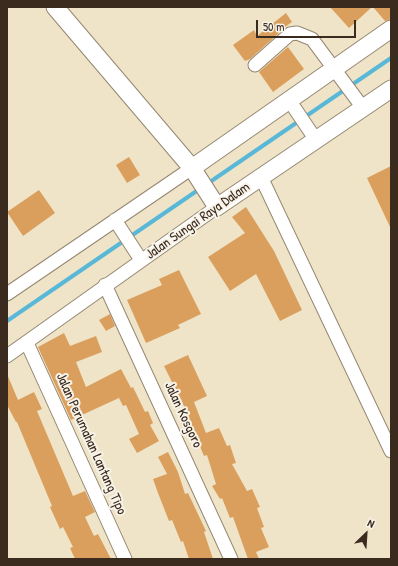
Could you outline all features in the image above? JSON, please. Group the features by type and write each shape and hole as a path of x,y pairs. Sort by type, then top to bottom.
{"street":[{"path":"55,7 195,173 215,203"},
{"path":"7,294 195,173 291,102 336,72 391,30"},
{"path":"255,65 290,34 297,33 312,39 359,103"},
{"name":"Jalan Sungai Raya Dalam","path":"7,356 27,343 105,285 138,257 215,203 261,177 312,134 359,103 391,88"},
{"path":"291,102 312,134"},
{"path":"261,177 391,451"},
{"path":"117,222 138,257"},
{"name":"Jalan Kosgoro","path":"105,285 231,559"},
{"name":"Jalan Perumahan Lantang Tipo","path":"27,343 125,559"}],"building":[{"path":"330,7 372,7 349,28"},
{"path":"373,7 391,7 391,19 385,21"},
{"path":"286,13 292,22 278,32 279,33 250,59 245,61 233,45 254,30 257,36"},
{"path":"288,47 304,69 273,92 259,72"},
{"path":"129,157 140,175 127,183 116,165"},
{"path":"391,166 391,229 367,178"},
{"path":"39,190 55,213 23,236 7,212"},
{"path":"246,207 274,251 302,310 280,321 256,274 230,291 208,257 245,233 232,217"},
{"path":"179,270 201,314 178,325 180,328 146,343 127,300 162,285 159,279"},
{"path":"110,314 115,326 106,331 99,320"},
{"path":"64,333 70,346 96,336 102,352 76,362 86,387 121,369 131,388 133,387 145,412 148,411 153,423 150,425 159,441 137,453 129,439 139,434 126,405 123,406 119,398 71,420 38,347"},
{"path":"188,355 207,396 194,402 206,433 219,428 227,446 230,445 236,463 232,464 247,491 252,489 260,507 257,508 264,527 261,528 269,547 256,552 259,559 248,559 233,517 230,518 222,498 220,499 212,486 216,484 207,455 204,456 191,425 183,428 177,411 185,408 164,366"},
{"path":"7,374 18,400 34,392 42,409 37,411 73,496 85,491 95,512 85,517 94,536 98,534 111,559 75,559 70,548 73,547 63,527 60,529 17,422 7,405"},
{"path":"168,452 178,472 185,494 188,493 206,531 204,532 213,559 189,559 183,541 181,542 172,520 169,521 153,479 167,474 158,457"}],"waterway":[{"path":"207,184 391,58"},
{"path":"7,321 201,188"}]}
